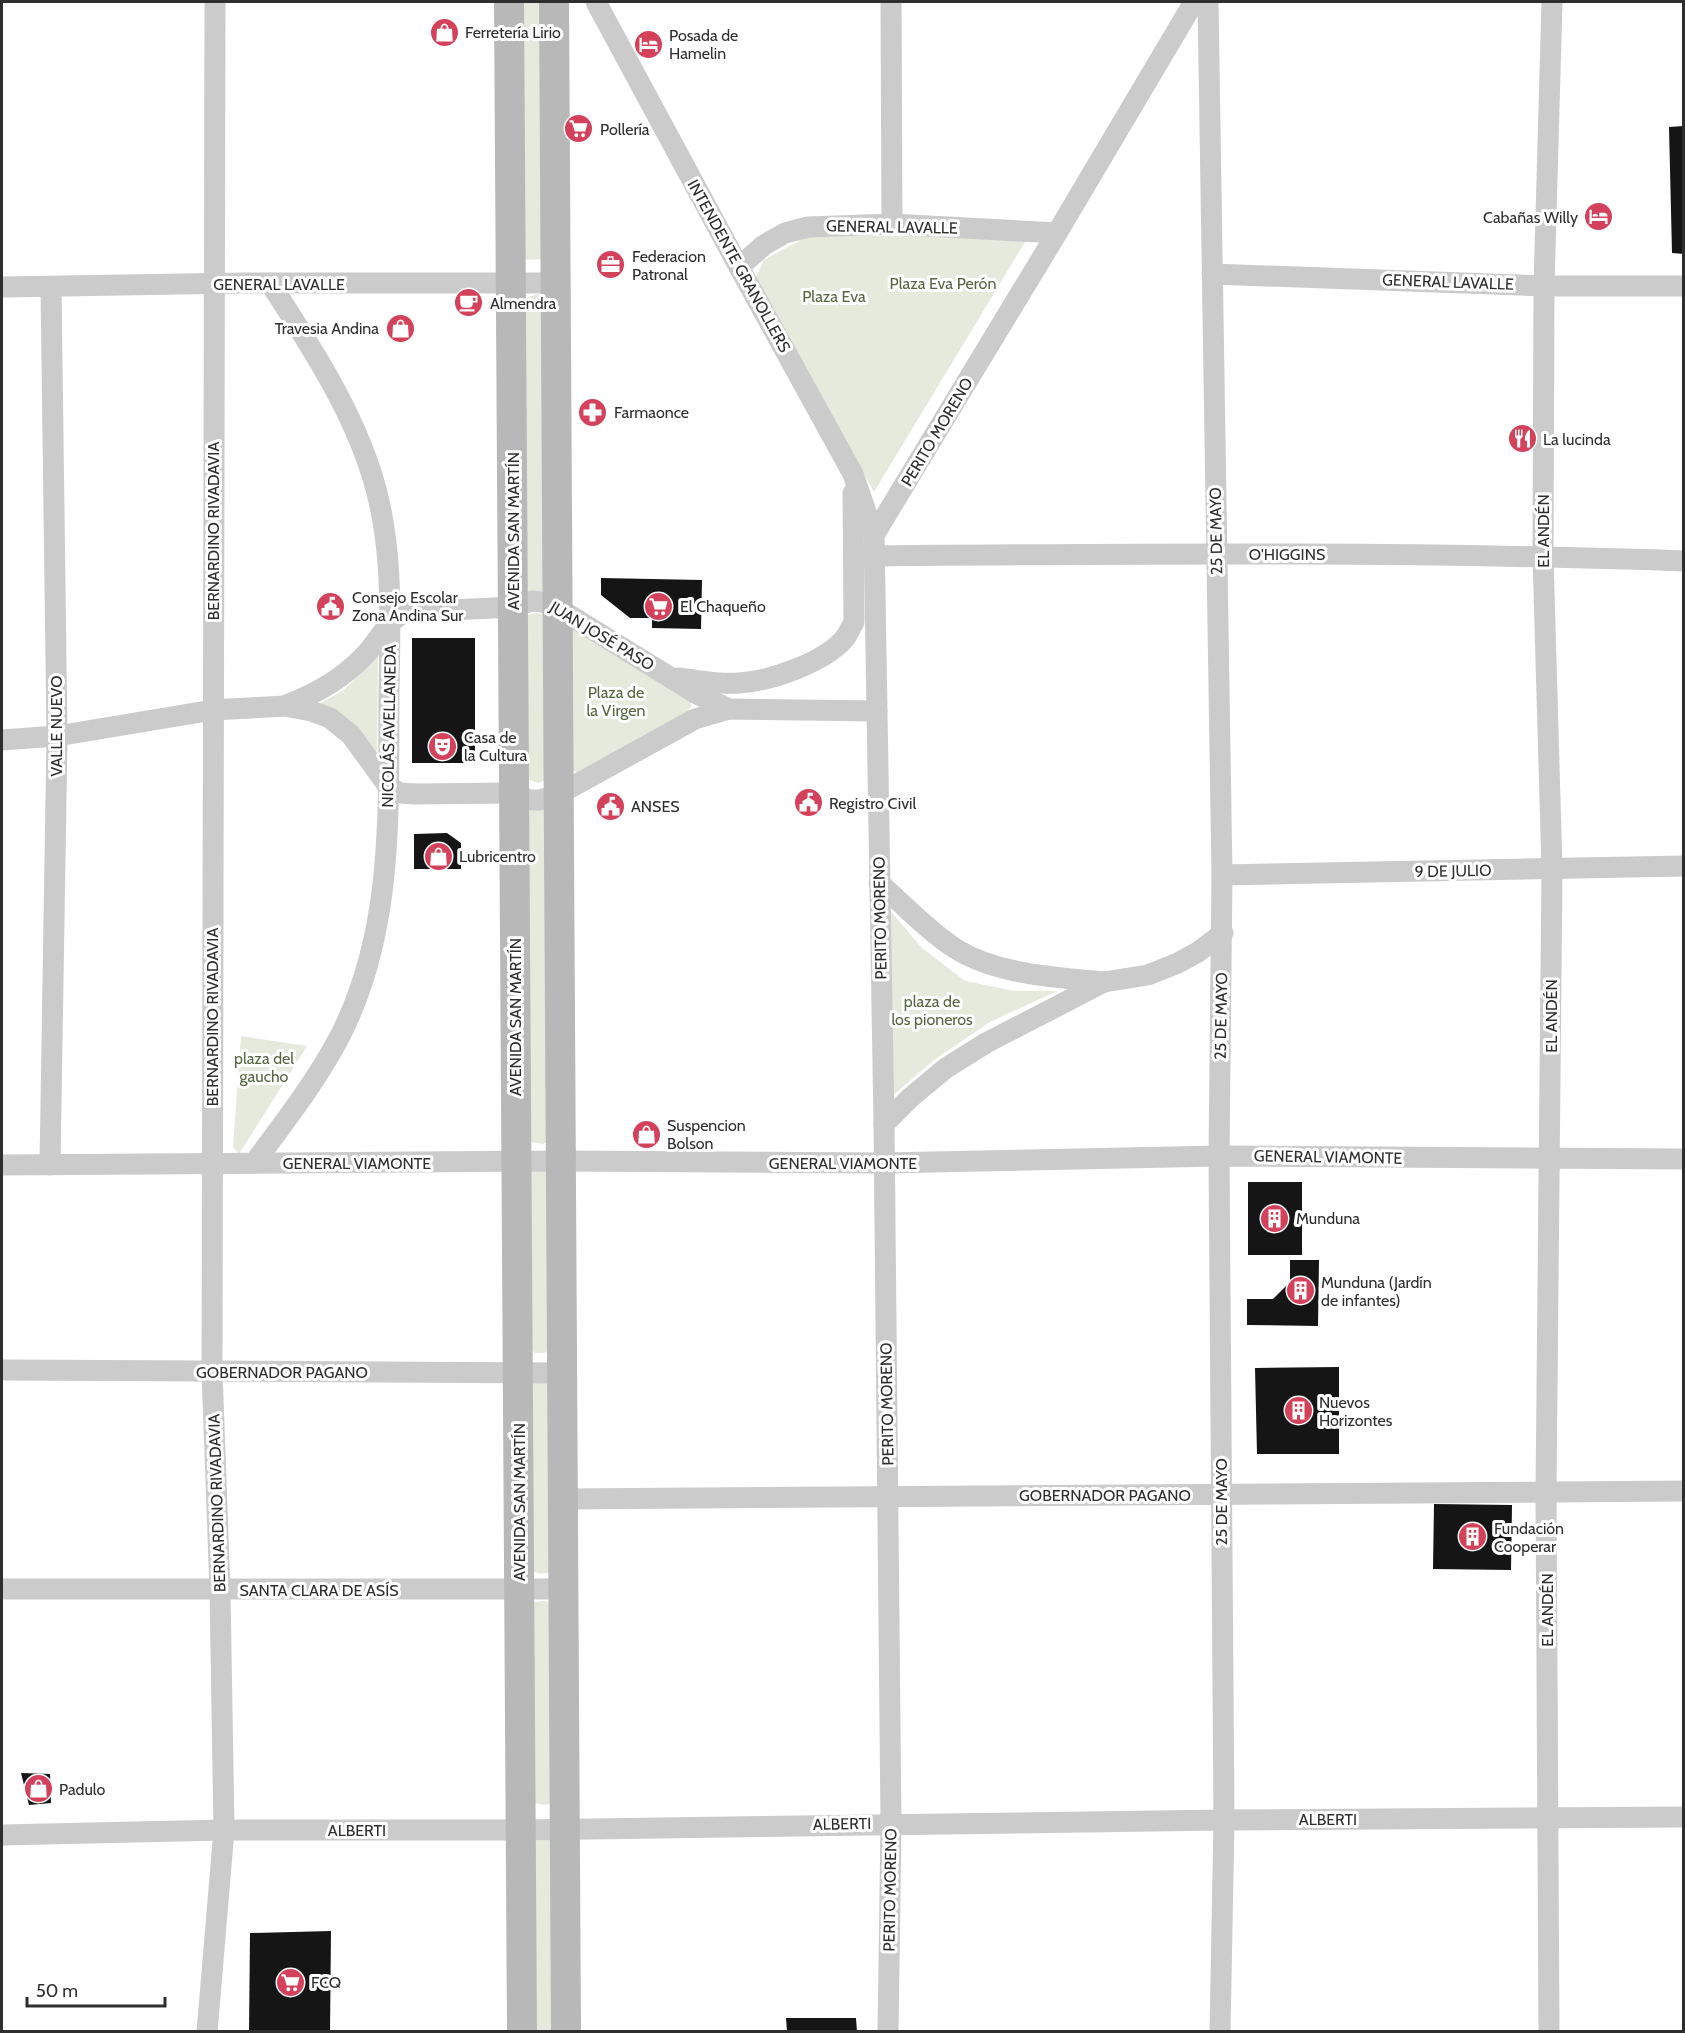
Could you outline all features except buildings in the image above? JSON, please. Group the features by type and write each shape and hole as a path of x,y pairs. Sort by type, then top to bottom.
{"main road":[{"name":"AVENIDA SAN MARTÍN","path":"509,2 522,2031"},
{"path":"554,2 566,2031"}],"street":[{"name":"BERNARDINO RIVADAVIA","path":"207,2031 224,1830 220,1590 212,1371 215,2"},
{"name":"INTENDENTE GRANOLLERS","path":"596,2 853,474 874,535"},
{"path":"891,2 892,224"},
{"name":"PERITO MORENO","path":"888,2031 891,1824 888,1497 874,535 1194,2"},
{"name":"25 DE MAYO","path":"1208,2 1223,933 1219,1156 1224,1820 1220,2031"},
{"name":"EL ANDÉN","path":"1549,2031 1546,1492 1552,869 1543,556 1544,286 1552,2"},
{"name":"GENERAL LAVALLE","path":"739,267 764,245 785,233 808,226 892,224 1057,233"},
{"name":"GENERAL LAVALLE","path":"1212,274 1544,286 1683,286"},
{"name":"GENERAL LAVALLE","path":"2,287 270,283 556,284"},
{"name":"NICOLÁS AVELLANEDA","path":"254,1163 317,1076 340,1037 359,992 374,941 384,893 388,786 390,583 385,527 372,476 354,426 329,378 270,283"},
{"name":"VALLE NUEVO","path":"50,1165 57,736 51,287"},
{"path":"669,676 739,683 782,675 816,660 844,638 854,622 853,474"},
{"name":"O'HIGGINS","path":"854,556 1217,554 1543,556 1683,561"},
{"name":"JUAN JOSÉ PASO","path":"285,706 309,697 348,671 399,615 414,610 513,607 542,602 558,608 697,694 729,709"},
{"name":"JUAN JOSÉ PASO","path":"2,740 57,736 213,710 285,706 311,711 330,718 351,735 388,786 400,793 514,793 530,800 540,800 559,794 695,719 729,709 877,711"},
{"name":"9 DE JULIO","path":"1222,875 1683,866"},
{"path":"879,883 942,939 959,951 982,961 1025,974 1104,982 1148,975 1198,952 1223,933"},
{"path":"884,1124 910,1098 946,1068 986,1043 1104,982"},
{"name":"GENERAL VIAMONTE","path":"2,1165 516,1161 884,1163 1219,1156 1683,1159"},
{"name":"GOBERNADOR PAGANO","path":"2,1370 562,1373"},
{"name":"GOBERNADOR PAGANO","path":"563,1499 1683,1491"},
{"name":"SANTA CLARA DE ASÍS","path":"2,1590 564,1589"},
{"name":"ALBERTI","path":"2,1836 224,1830 521,1830 1224,1820 1683,1817"}],"green space":[{"path":"517,2 546,2 542,259 527,260 522,255"},
{"name":"Plaza Eva","path":"810,235 1028,237 874,492 755,279 764,260"},
{"path":"538,294 547,298 545,592 520,589 523,299"},
{"path":"544,614 546,780 539,783 526,779 528,615"},
{"name":"Plaza de la Virgen","path":"570,627 691,701 691,707 685,714 577,772 572,770"},
{"path":"378,653 377,757 320,703 344,690"},
{"path":"521,806 545,807 549,1141 543,1144 530,1142"},
{"name":"plaza de los pioneros","path":"887,907 922,948 965,981 1015,991 1057,991 990,1022 934,1060 891,1097"},
{"name":"plaza del gaucho","path":"241,1036 307,1046 239,1154 233,1147"},
{"path":"533,1170 548,1171 552,1348 544,1353 535,1353 529,1347 529,1173"},
{"path":"537,1380 545,1381 553,1386 550,1572 541,1574 530,1568 531,1384"},
{"path":"535,1602 552,1602 550,1804 543,1805 535,1803 530,1606"},
{"path":"533,1838 552,1838 558,2031 531,2032"}],"place":[{"name":"Ferretería Lirio","path":"444,32"},
{"name":"Posada de Hamelin","path":"648,44"},
{"name":"Pollería","path":"579,129"},
{"name":"Cabañas Willy","path":"1599,217"},
{"name":"Federacion Patronal","path":"611,265"},
{"name":"Almendra","path":"469,303"},
{"name":"Travesia Andina","path":"400,328"},
{"name":"Farmaonce","path":"593,412"},
{"name":"La lucinda","path":"1522,439"},
{"name":"Consejo Escolar Zona Andina Sur","path":"331,606"},
{"name":"El Chaqueño","path":"659,606"},
{"name":"Casa de la Cultura","path":"443,746"},
{"name":"Registro Civil","path":"808,803"},
{"name":"ANSES","path":"610,806"},
{"name":"Lubricentro","path":"438,856"},
{"name":"Suspencion Bolson","path":"646,1134"},
{"name":"Munduna","path":"1275,1218"},
{"name":"Munduna (Jardín de infantes)","path":"1300,1291"},
{"name":"Nuevos Horizontes","path":"1298,1411"},
{"name":"Fundación Cooperar","path":"1473,1537"},
{"name":"Padulo","path":"38,1789"},
{"name":"FCQ","path":"290,1982"}],"park label":[{"name":"Plaza Eva Perón","path":"943,283"}]}
